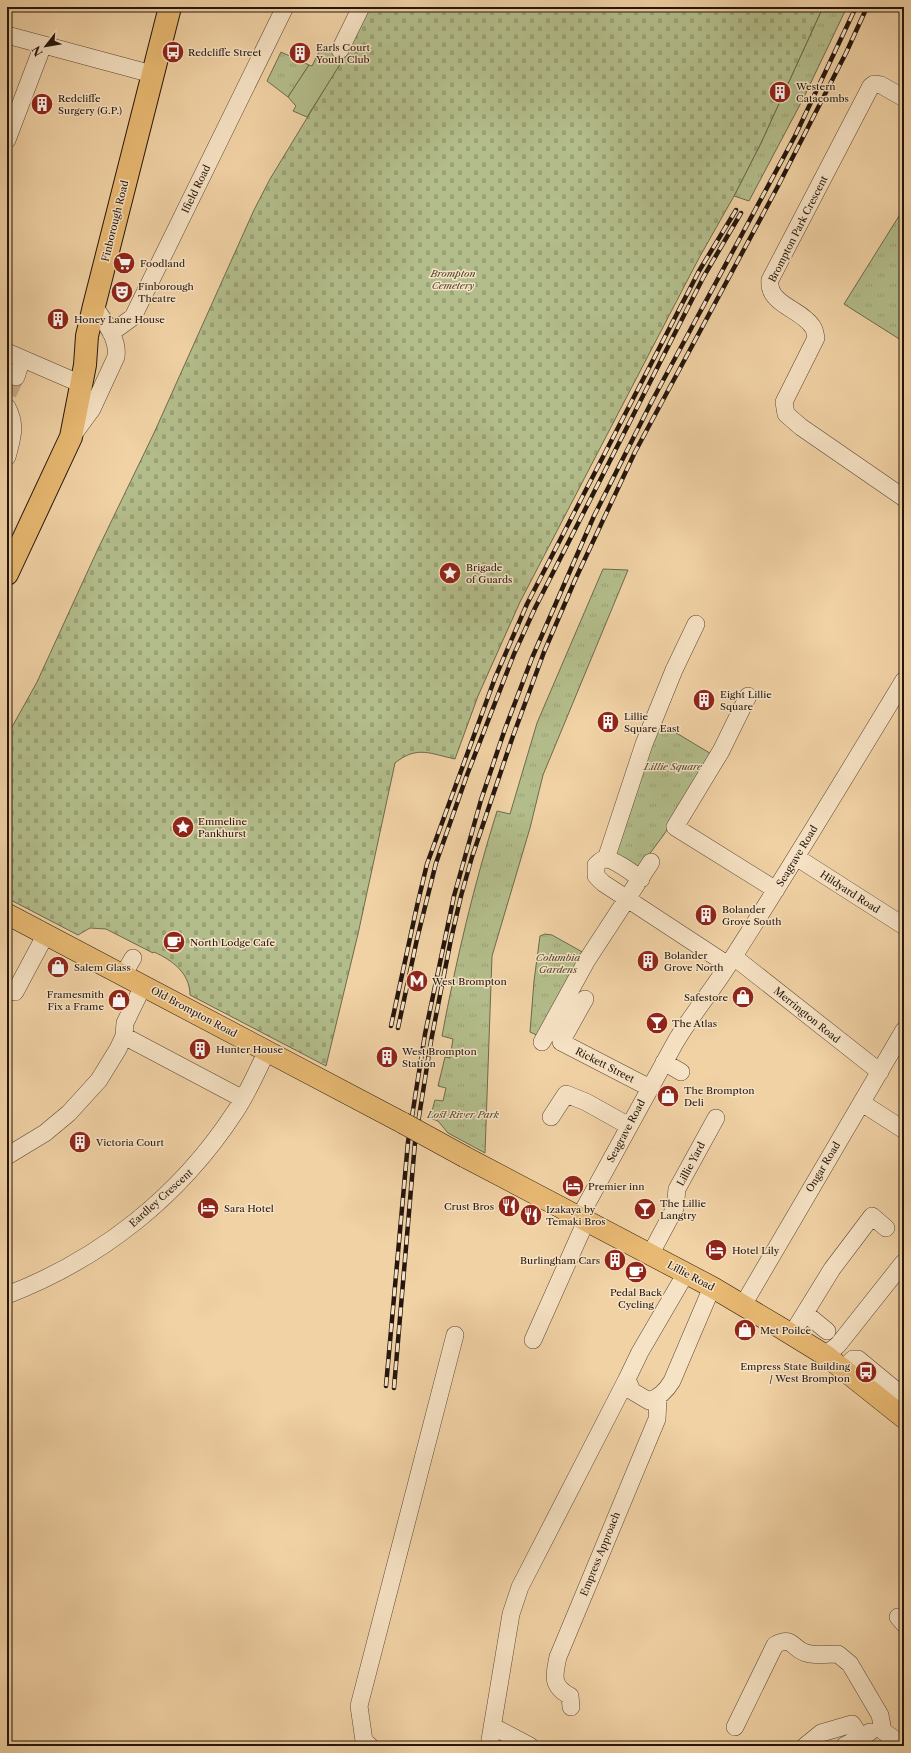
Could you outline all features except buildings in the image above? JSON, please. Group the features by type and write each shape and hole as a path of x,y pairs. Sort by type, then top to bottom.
{"highway":[{"name":"Finborough Road","path":"7,574 71,437 82,384 87,336 170,7"}],"main road":[{"name":"Old Brompton Road","path":"7,914 46,934 128,967 143,986 465,1157"},
{"name":"Lillie Road","path":"465,1157 712,1287 792,1334 843,1369 904,1418"}],"street":[{"name":"Ifield Road","path":"112,333 133,317 285,7"},
{"path":"340,50 361,7"},
{"path":"7,35 152,74"},
{"path":"7,140 43,45"},
{"name":"Brompton Park Crescent","path":"904,98 881,85 874,84 871,86 770,280 769,286 777,298 812,324 816,338 784,402 786,414 801,427 904,498"},
{"path":"94,306 112,333"},
{"name":"Finborough Road","path":"71,437 92,409 116,357 117,350 112,333"},
{"path":"16,377 14,355 82,384"},
{"path":"7,399 14,430 7,457"},
{"path":"606,859 644,744 674,670 696,624"},
{"name":"Seagrave Road","path":"533,1340 583,1220 629,1126 664,1062 691,1015 712,989 776,890 904,680"},
{"path":"748,696 721,751 674,828 776,890"},
{"name":"Hildyard Road","path":"796,858 904,926"},
{"path":"642,879 606,859 600,860 596,864 596,876 603,883 731,961"},
{"path":"542,1042 587,960 652,862"},
{"path":"15,992 46,934"},
{"name":"Merrington Road","path":"731,961 880,1072"},
{"path":"7,1156 45,1133 69,1113 86,1096 108,1066 124,1036 125,1023 143,986"},
{"name":"Rickett Street","path":"585,999 560,1042 650,1088"},
{"name":"Ongar Road","path":"743,1305 829,1157 868,1107 880,1072 904,1030"},
{"path":"124,1036 243,1099"},
{"name":"Eardley Crescent","path":"7,1295 47,1277 85,1257 112,1240 138,1219 193,1169 235,1112 267,1051"},
{"path":"664,1062 682,1072"},
{"path":"551,1117 566,1094 586,1102 629,1126"},
{"path":"868,1107 877,1121 886,1128 904,1129"},
{"name":"Lillie Yard","path":"650,1255 675,1208 677,1189 716,1118"},
{"path":"792,1334 832,1269 872,1216 886,1228"},
{"path":"825,1356 838,1345 903,1263"},
{"path":"489,1746 511,1614 520,1587 640,1352 686,1273"},
{"path":"627,1378 632,1391 649,1401 658,1398 666,1390 672,1381 712,1287"},
{"path":"805,1314 827,1331"},
{"path":"370,1746 364,1741 359,1706 455,1335"},
{"path":"843,1369 853,1359 858,1358 904,1397"},
{"name":"Empress Approach","path":"571,1707 570,1696 562,1692 556,1684 555,1669 558,1656 657,1419 658,1398"},
{"path":"735,1727 775,1645 783,1641 791,1642 804,1652 813,1654 838,1654 850,1664 880,1715 883,1731"},
{"path":"805,1746 821,1733 852,1724 860,1736"},
{"path":"492,1726 530,1746"},
{"path":"844,1746 860,1736 872,1731 883,1731 904,1746"}],"green space":[{"name":"Brompton Cemetery","path":"369,7 823,7 761,143 734,196 699,258 520,602 478,696 455,759 424,752 410,754 395,763 358,934 326,1066 190,995 187,980 179,968 161,955 154,952 153,953 106,929 90,928 78,935 7,898 7,736 37,682 97,551 154,433 254,210 270,179 344,57"},
{"path":"823,7 847,7 803,99 749,201 734,196 761,143"},
{"path":"322,46 332,50 344,58 307,117 293,111 296,106 288,97 309,65 312,66"},
{"path":"281,52 309,65 288,97 267,81"},
{"path":"904,208 904,342 844,304"},
{"name":"Lost River Park","path":"603,569 628,570 543,775 530,828 492,956 485,1153 448,1133 438,1121 430,1118 435,1100 443,1101 446,1088 438,1086 445,1057 450,1058 453,1039 442,1036 447,1008 473,895 497,811 510,814 537,723"},
{"name":"Lillie Square","path":"658,722 713,755 665,833 637,871 611,855"},
{"name":"Columbia Gardens","path":"545,934 552,935 586,954 541,1037 530,1032 534,981 540,936"}],"tunnel":[{"path":"8,394 16,377"}],"railway":[{"path":"386,1386 408,1142 425,1034 454,896 481,800 505,729 532,658 594,516 652,401 795,136 856,7"},
{"path":"394,1388 415,1142 431,1041 461,896 472,857 513,736 544,652 575,580 635,452 777,188 846,53 867,7"},
{"path":"391,1026 427,864 495,678 527,604 699,271 736,210"},
{"path":"398,1028 417,939 436,863 467,775 514,654 535,608 704,276 741,213"}],"place":[{"name":"Redcliffe Street","path":"173,52"},
{"name":"Earls Court Youth Club","path":"300,53"},
{"name":"Western Catacombs","path":"780,92"},
{"name":"Redcliffe Surgery (G.P.)","path":"42,104"},
{"name":"Foodland","path":"124,263"},
{"name":"Finborough Theatre","path":"122,292"},
{"name":"Honey Lane House","path":"58,319"},
{"name":"Brigade of Guards","path":"450,573"},
{"name":"Eight Lillie Square","path":"704,700"},
{"name":"Lillie Square East","path":"608,722"},
{"name":"Emmeline Pankhurst","path":"183,827"},
{"name":"Bolander Grove South","path":"706,915"},
{"name":"North Lodge Cafe","path":"174,942"},
{"name":"Bolander Grove North","path":"648,961"},
{"name":"Salem Glass","path":"58,967"},
{"name":"West Brompton","path":"417,981"},
{"name":"Safestore","path":"743,997"},
{"name":"Framesmith Fix a Frame","path":"119,1000"},
{"name":"The Atlas","path":"657,1023"},
{"name":"Hunter House","path":"200,1049"},
{"name":"West Brompton Station","path":"387,1057"},
{"name":"The Brompton Deli","path":"668,1096"},
{"name":"Victoria Court","path":"80,1142"},
{"name":"Premier inn","path":"573,1186"},
{"name":"Crust Bros","path":"509,1206"},
{"name":"Sara Hotel","path":"208,1208"},
{"name":"The Lillie Langtry","path":"645,1209"},
{"name":"Izakaya by Temaki Bros","path":"531,1215"},
{"name":"Hotel Lily","path":"716,1250"},
{"name":"Burlingham Cars","path":"615,1260"},
{"name":"Pedal Back Cycling","path":"636,1272"},
{"name":"Met Poilce","path":"745,1330"},
{"name":"Empress State Building / West Brompton","path":"866,1372"}]}
